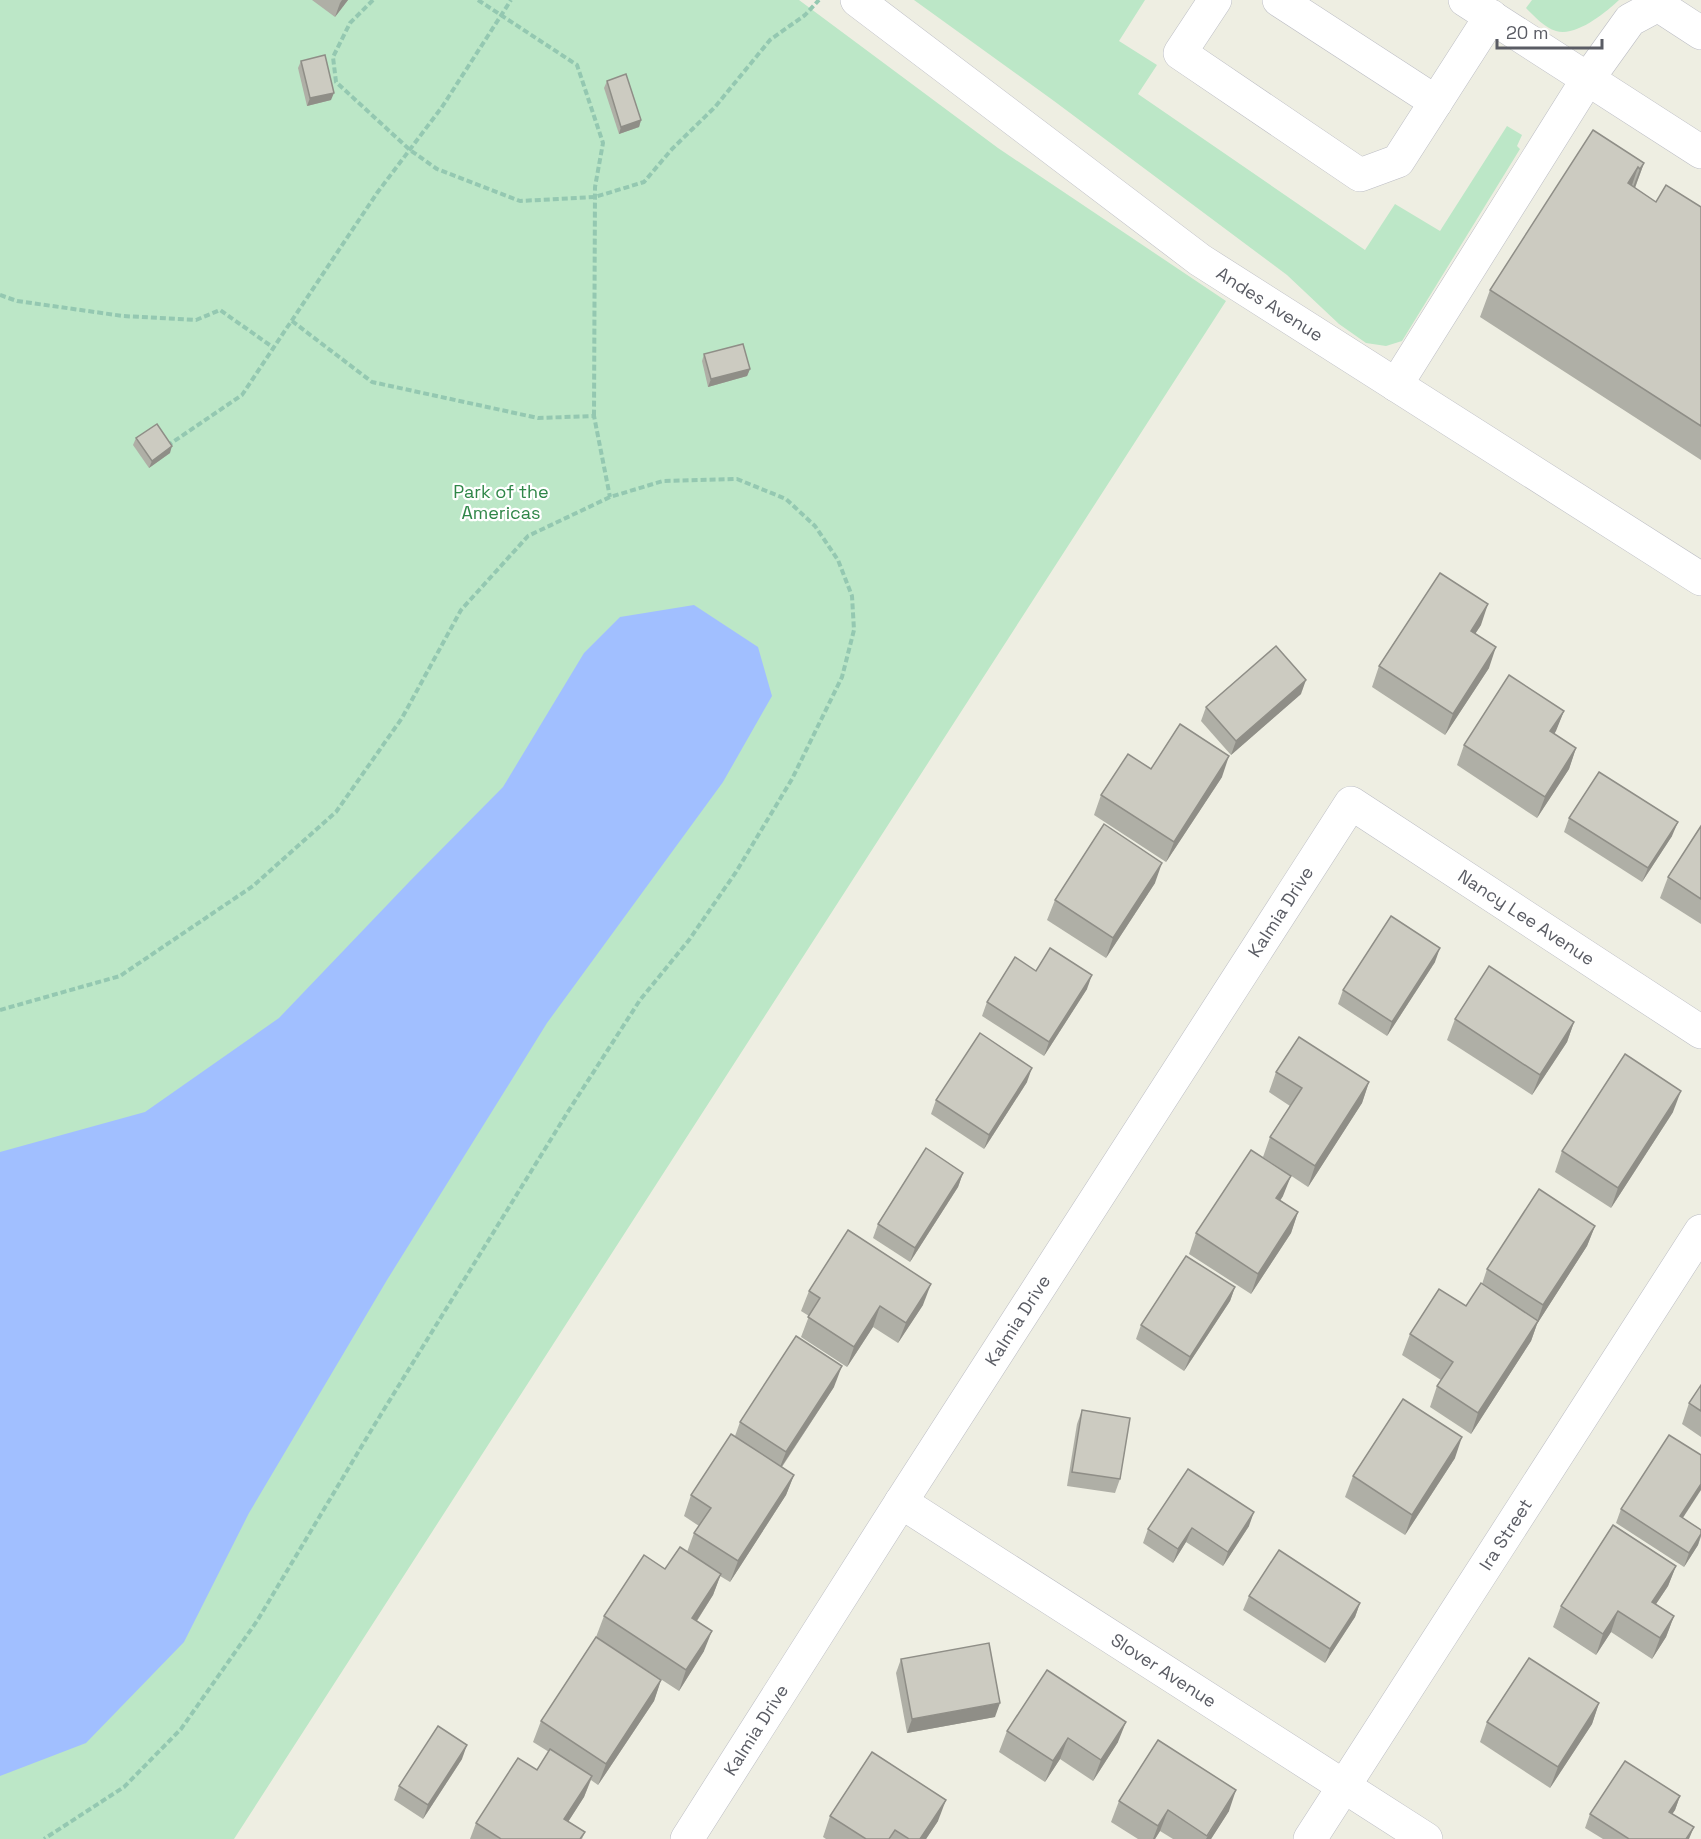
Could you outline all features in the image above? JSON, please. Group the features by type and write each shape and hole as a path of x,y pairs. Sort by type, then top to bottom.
{"street":[{"name":"Andes Avenue","path":"857,0 1200,261 1701,579"},
{"path":"1215,0 1180,53 1360,175 1398,160 1436,102 1478,8 1701,152"},
{"path":"1279,0 1436,102"},
{"path":"1396,385 1587,80 1630,20 1660,3 1701,33"},
{"name":"Nancy Lee Avenue","path":"1351,803 1701,1032"},
{"name":"Kalmia Drive","path":"687,1839 1351,803"},
{"name":"Ira Street","path":"1310,1839 1701,1231"},
{"name":"Slover Avenue","path":"901,1502 1426,1839"}],"path":[{"path":"373,0 350,23 333,57 336,82 410,150 436,169 520,201 595,197 644,182 672,149 715,107 770,39 806,15 819,0"},
{"path":"478,0 577,65 603,143 595,197 594,416 610,497"},
{"path":"165,447 242,395 377,193 442,107 511,0"},
{"path":"0,295 17,301 123,316 196,320 220,310 274,348"},
{"path":"292,321 372,382 538,418 594,416"},
{"path":"0,1010 120,976 253,886 336,812 402,718 461,610 528,536 610,497 663,481 737,479 786,499 814,526 838,560 852,596 854,630 842,677 792,779 736,872 689,940 640,1000 569,1110 375,1424 257,1621 181,1729 124,1787 44,1839"}],"green space":[{"name":"Park of the Americas","path":"0,0 799,0 998,148 1226,301 234,1839 0,1839"},
{"path":"914,0 1145,0 1119,41 1157,65 1138,94 1365,250 1395,204 1440,231 1507,126 1522,135 1517,146 1520,149 1402,341 1386,346 1366,343 1339,324 1287,275"},
{"path":"1532,0 1619,0 1590,23 1564,32 1548,27 1526,8"}],"water":[{"path":"694,605 758,647 772,696 723,782 547,1023 387,1280 249,1513 184,1642 86,1743 0,1776 0,1152 145,1112 279,1018 503,787 584,653 620,617"}],"building":[{"path":"325,55 334,93 310,98 301,61"},
{"path":"626,74 641,120 621,127 607,81"},
{"path":"1593,130 1644,163 1640,169 1638,167 1628,183 1656,202 1666,185 1701,207 1701,426 1490,290"},
{"path":"743,344 750,369 711,379 704,354"},
{"path":"157,424 172,446 152,461 136,438"},
{"path":"1440,573 1488,604 1471,631 1496,647 1453,714 1379,666"},
{"path":"1276,646 1306,680 1236,741 1206,707"},
{"path":"1509,675 1564,711 1550,731 1576,748 1545,797 1464,745"},
{"path":"1180,724 1229,756 1174,842 1101,795 1128,754 1151,769"},
{"path":"1599,772 1678,822 1648,868 1569,818"},
{"path":"1104,824 1162,863 1113,938 1055,900"},
{"path":"1701,826 1701,899 1668,877"},
{"path":"1391,916 1440,948 1392,1022 1343,990"},
{"path":"1050,948 1092,975 1049,1042 987,1002 1015,957 1036,971"},
{"path":"1489,966 1574,1022 1540,1075 1455,1019"},
{"path":"980,1033 1032,1068 989,1135 936,1100"},
{"path":"1299,1037 1369,1082 1315,1166 1270,1137 1302,1088 1276,1072"},
{"path":"1625,1054 1681,1091 1618,1188 1562,1151"},
{"path":"926,1148 963,1173 915,1248 878,1224"},
{"path":"1251,1150 1291,1176 1276,1198 1298,1212 1258,1274 1196,1233"},
{"path":"1539,1189 1595,1226 1543,1305 1487,1269"},
{"path":"848,1230 931,1284 906,1323 880,1306 854,1347 808,1317 820,1298 809,1291"},
{"path":"1186,1256 1235,1287 1190,1357 1141,1325"},
{"path":"1481,1283 1538,1321 1478,1413 1437,1386 1453,1362 1410,1334 1439,1289 1466,1306"},
{"path":"796,1336 842,1366 786,1452 740,1422"},
{"path":"1701,1385 1701,1411 1689,1403"},
{"path":"1403,1399 1462,1437 1412,1515 1353,1476"},
{"path":"1082,1410 1130,1418 1120,1479 1072,1472"},
{"path":"731,1434 794,1475 738,1561 694,1533 711,1508 691,1495"},
{"path":"1669,1435 1701,1455 1701,1484 1680,1516 1701,1530 1701,1534 1689,1553 1621,1509"},
{"path":"1188,1469 1254,1512 1228,1552 1192,1528 1178,1549 1148,1529"},
{"path":"1613,1525 1676,1566 1652,1602 1674,1616 1660,1638 1618,1611 1603,1634 1561,1606"},
{"path":"680,1547 721,1574 692,1618 712,1631 686,1670 604,1616 644,1555 665,1569"},
{"path":"1279,1550 1360,1603 1330,1649 1249,1596"},
{"path":"596,1637 661,1680 606,1764 541,1721"},
{"path":"989,1643 1000,1703 912,1719 901,1659"},
{"path":"1529,1658 1599,1703 1558,1767 1487,1722"},
{"path":"1047,1670 1126,1722 1101,1760 1068,1738 1053,1761 1007,1731"},
{"path":"438,1726 467,1745 428,1805 399,1786"},
{"path":"1158,1740 1236,1790 1207,1836 1168,1810 1158,1826 1119,1801"},
{"path":"550,1749 592,1776 564,1819 585,1832 580,1839 501,1839 476,1823 518,1758 537,1770"},
{"path":"872,1752 946,1800 920,1839 909,1839 895,1830 889,1839 866,1839 830,1816"},
{"path":"1625,1761 1680,1796 1669,1812 1694,1827 1686,1839 1629,1839 1590,1814"}]}
